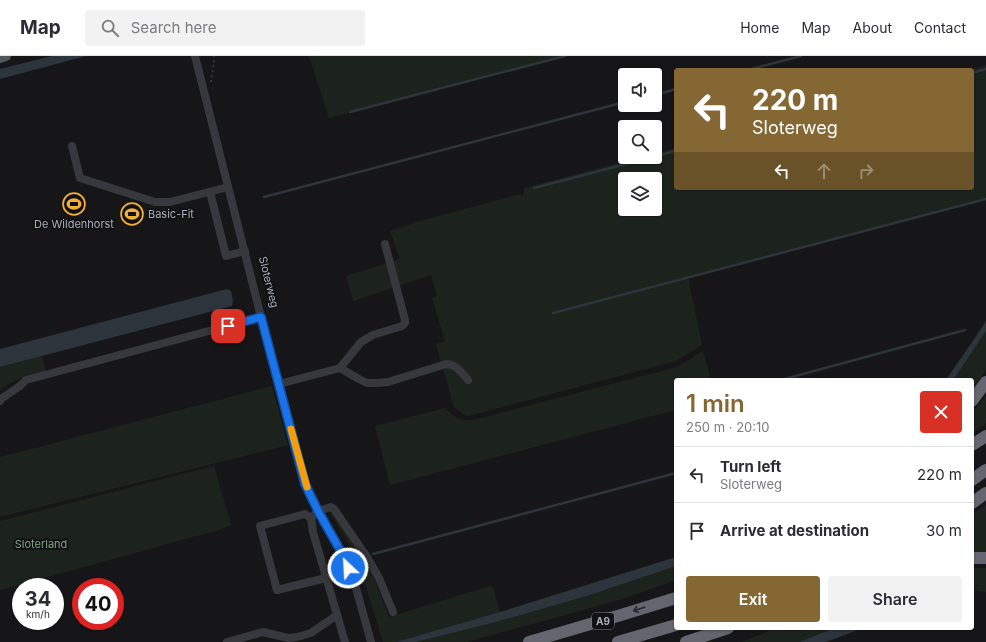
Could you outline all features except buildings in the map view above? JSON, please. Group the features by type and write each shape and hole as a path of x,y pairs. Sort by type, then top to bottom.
{"highway":[{"path":"974,398 986,382"},
{"path":"974,445 986,436"},
{"path":"974,479 986,470"},
{"path":"974,502 986,493"},
{"path":"974,558 986,558"},
{"name":"A9","path":"529,642 674,599"},
{"name":"A9","path":"618,642 674,626"},
{"path":"686,642 722,630"}],"main road":[{"path":"0,58 6,56"}],"street":[{"name":"Sloterweg","path":"195,56 305,484 318,511 344,557 356,588 371,642"},
{"path":"72,146 80,178 155,202 170,202 228,187"},
{"path":"210,192 226,256 245,251"},
{"path":"279,384 340,368 361,342 373,335 405,324 385,244"},
{"name":"Sloterweg","path":"0,401 26,380 261,317"},
{"path":"340,368 359,379 377,383 388,382 446,364 451,364 468,380"},
{"path":"311,518 318,511 332,507 334,509 367,557 379,578 393,612"},
{"path":"326,578 277,590 260,526 305,514 311,518 313,532 345,642"},
{"path":"227,642 263,632 288,638 297,637 311,633 337,615"}],"path":[{"path":"210,82 214,56"}],"green space":[{"path":"309,56 565,56 329,118"},
{"path":"986,65 986,199 688,277 702,345 676,361 468,416 454,407 436,344 445,341 432,298 437,296 431,275 353,301 346,276 400,259 390,231 417,222 516,195 520,194 523,197 524,188 618,163 662,164 662,151 674,148 674,190 974,190 974,68"},
{"path":"986,331 986,370 974,389 974,378 954,378"},
{"path":"703,351 710,378 674,378 674,411 390,485 375,426 445,408 460,419 477,419 673,368"},
{"path":"42,356 46,371 19,379 0,390 0,367"},
{"path":"272,386 288,445 0,517 0,457"},
{"path":"986,396 986,423 974,432 974,410"},
{"name":"Sloterland","path":"214,466 231,525 219,530 44,578 12,578 12,587 0,590 0,521"},
{"path":"986,505 986,553 974,553 974,514"},
{"path":"331,509 367,561 389,617 490,586 493,587 500,612 396,642 383,642 360,567 350,546 329,510"},
{"path":"674,567 674,581 626,598 467,642 416,642 500,621 590,595"},
{"path":"974,568 986,568 986,592 974,590"},
{"path":"771,630 830,630 799,642 742,642"}],"shaded area":[{"path":"52,56 86,56 0,79 0,69"},
{"path":"227,289 231,291 233,300 232,306 0,367 0,349"},
{"path":"986,320 986,331 954,378 947,378"},
{"path":"674,558 674,567 590,595 500,621 416,642 396,642 500,612"},
{"path":"830,630 858,630 826,642 799,642"}],"waterway":[{"path":"350,112 565,56"},
{"path":"756,68 801,56"},
{"path":"974,72 986,69"},
{"path":"662,93 674,90"},
{"path":"264,197 618,104"},
{"path":"662,154 674,151"},
{"path":"534,188 626,164"},
{"path":"553,313 986,199"},
{"path":"788,378 965,330"},
{"path":"373,554 674,474"}],"slow traffic":[{"path":"291,429 307,487"}],"place":[{"name":"De Wildenhorst","path":"74,204"},
{"name":"Basic-Fit","path":"132,214"}],"route":[{"path":"228,326 261,317 305,484 318,511 344,557 348,568"}]}
